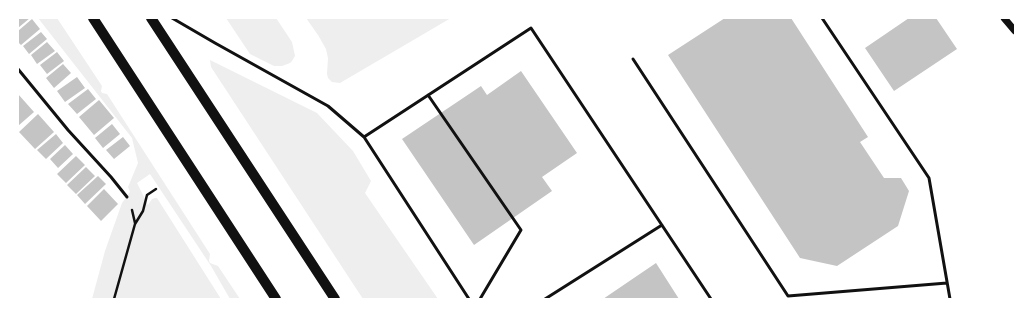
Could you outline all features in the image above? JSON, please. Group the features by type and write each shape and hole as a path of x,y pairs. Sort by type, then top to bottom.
{"main road":[{"path":"94,18 276,299"},
{"path":"151,18 335,299"}],"street":[{"path":"1004,18 1015,31"}],"lane":[{"path":"172,18 328,106 364,137 469,299"},
{"path":"822,18 929,178 950,299"},
{"path":"364,137 531,28 711,299"},
{"path":"633,59 788,296 947,283"},
{"path":"18,69 68,130 111,177 127,197"},
{"path":"428,95 521,230 480,299"},
{"path":"545,299 662,225"}],"path":[{"path":"114,299 135,224 143,211 147,195 156,190"}],"shaded area":[{"path":"38,18 57,18 102,86 102,93 107,94 210,254 210,263 218,266 240,299 230,299 211,266 150,174 137,183 148,205 152,199 157,198 221,299 92,299 105,251 122,203 130,192 128,187 138,163 132,138"},
{"path":"226,18 276,18 292,42 295,56 292,61 282,66 274,66 250,54"},
{"path":"306,18 451,18 340,83 332,82 328,78 328,58 326,49"},
{"path":"210,60 317,113 353,151 371,181 365,193 438,299 363,299 211,67"}],"building":[{"path":"18,18 30,18 18,28"},
{"path":"725,18 791,18 868,137 860,142 884,178 901,178 909,191 898,226 837,266 800,258 668,55"},
{"path":"909,18 936,18 957,49 894,91 865,48"},
{"path":"32,19 40,29 21,45 18,42 18,31"},
{"path":"41,32 47,39 29,54 23,46"},
{"path":"47,42 55,51 37,64 31,55"},
{"path":"57,52 64,61 47,74 40,65"},
{"path":"63,64 71,73 54,88 46,78"},
{"path":"521,71 577,153 542,177 552,191 474,245 402,139 481,86 487,95"},
{"path":"77,77 85,88 65,102 57,91"},
{"path":"88,89 96,99 77,114 68,104"},
{"path":"18,94 34,112 18,126"},
{"path":"99,100 114,118 94,135 79,117"},
{"path":"38,114 54,132 35,149 19,132"},
{"path":"112,124 120,134 103,148 95,138"},
{"path":"56,134 63,143 46,159 37,150"},
{"path":"123,137 130,146 114,159 106,150"},
{"path":"65,145 73,154 58,168 50,159"},
{"path":"76,156 85,165 66,183 57,174"},
{"path":"86,167 95,176 76,194 67,185"},
{"path":"98,176 106,184 85,204 77,195"},
{"path":"104,189 118,204 101,221 87,206"},
{"path":"656,263 679,299 603,299"}]}
